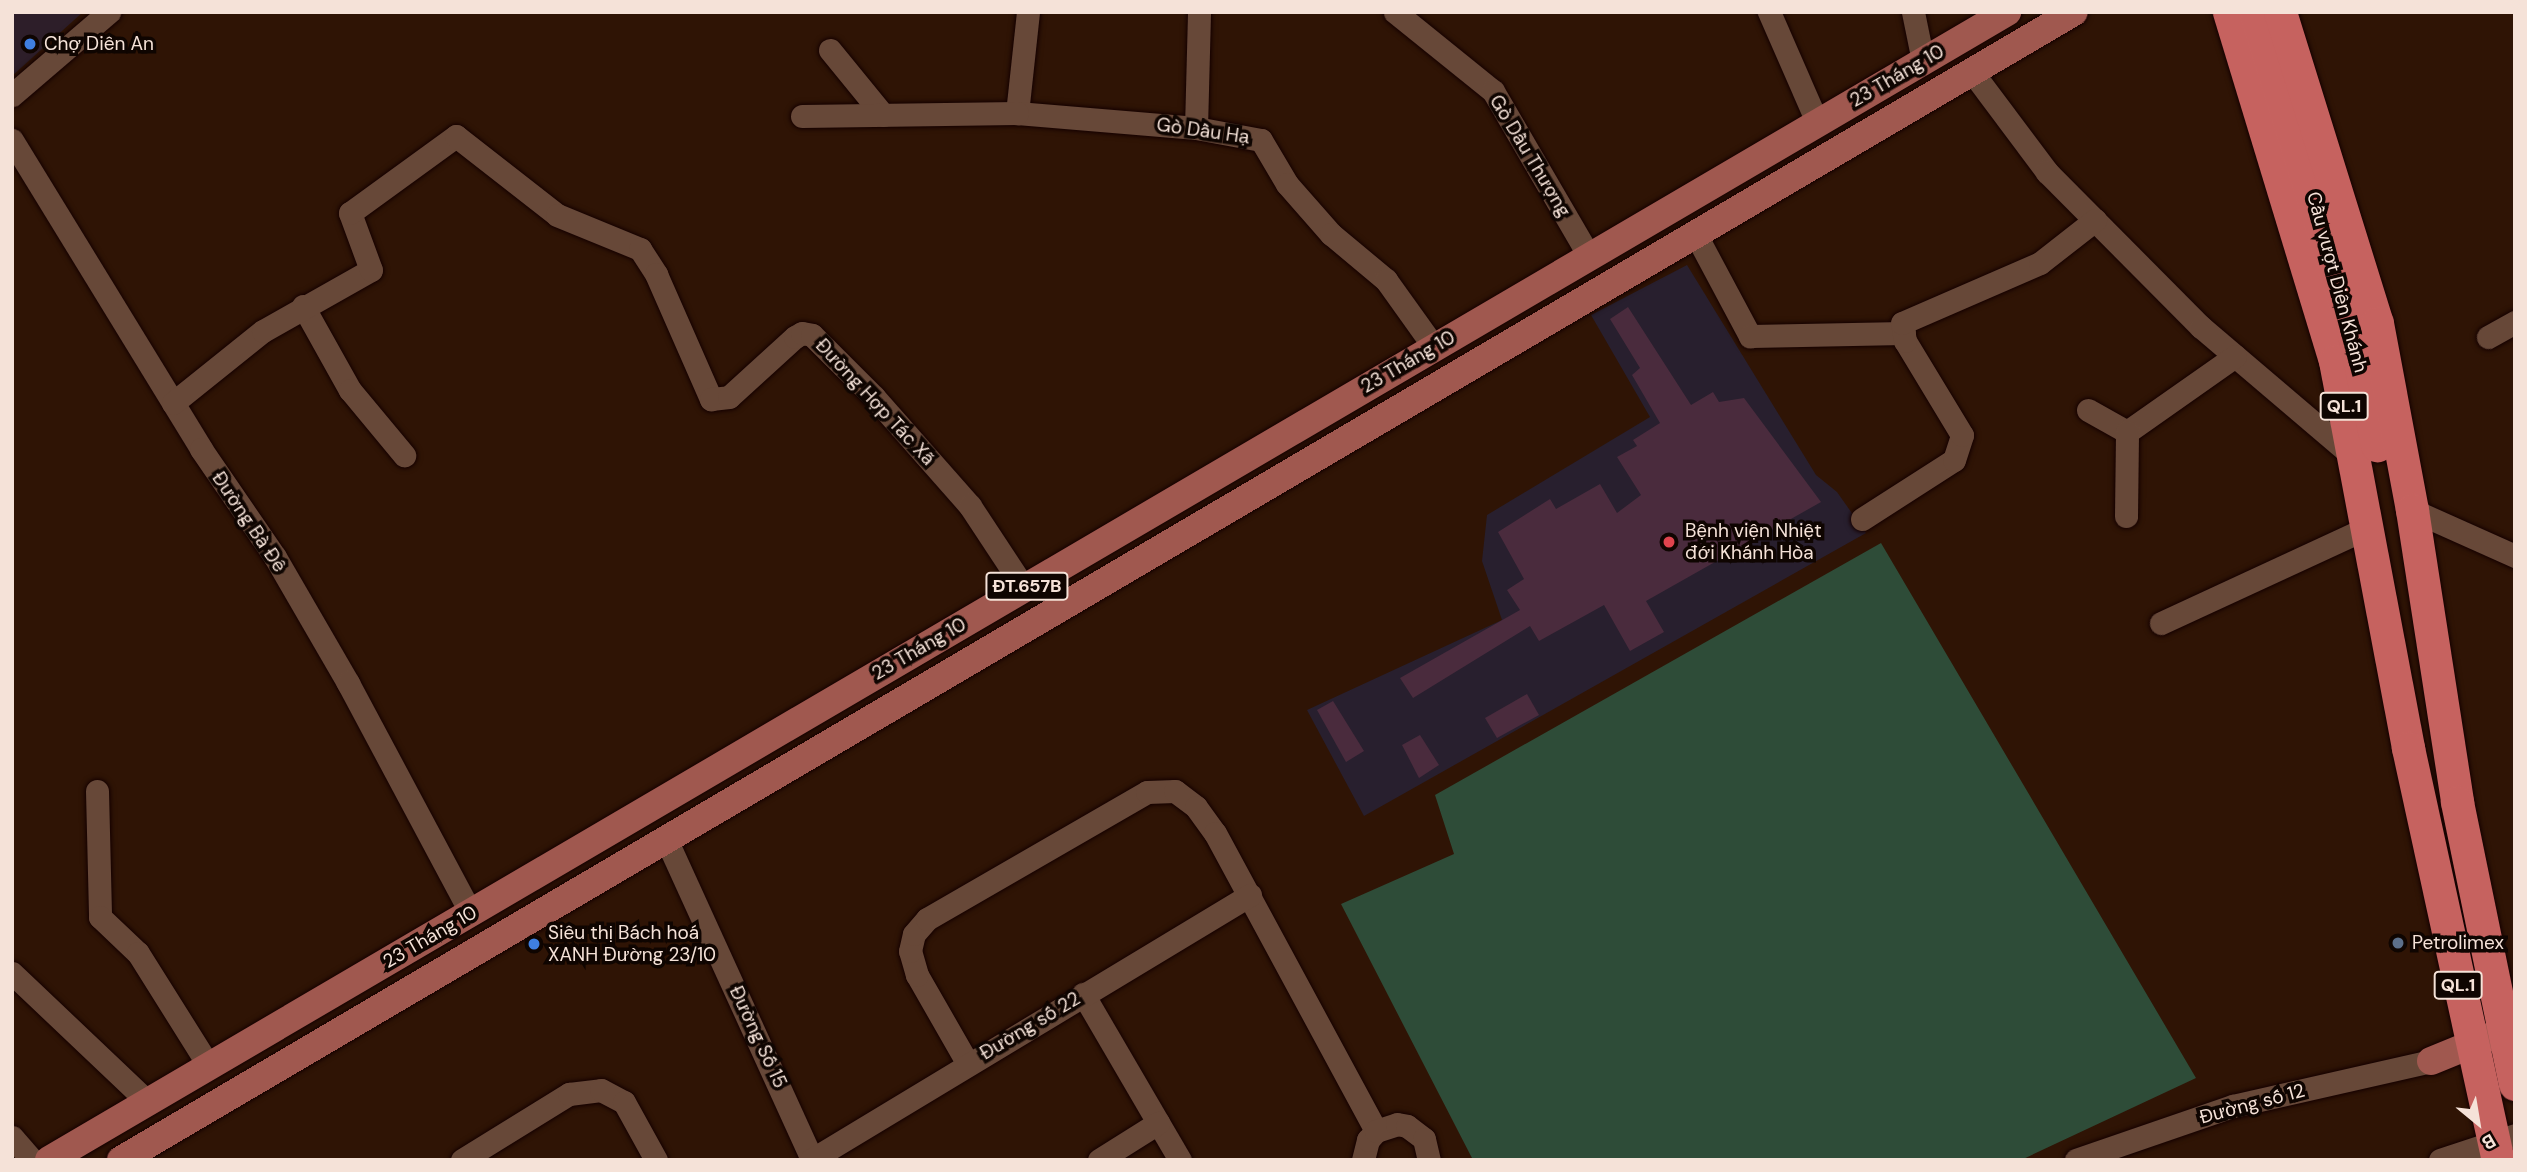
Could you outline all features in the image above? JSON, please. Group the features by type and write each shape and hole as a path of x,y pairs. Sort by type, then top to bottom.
{"highway":[{"name":"QL.1","path":"2229,12 2311,273 2354,457 2408,747 2424,809 2472,1055 2502,1146"},
{"name":"Cầu vượt Diên Khánh","path":"2256,12 2352,325 2420,681 2457,802"},
{"name":"QL.1","path":"2280,12 2377,323 2412,510 2457,802 2511,1052"},
{"name":"Cầu vượt Diên Khánh","path":"2420,681 2424,809"}],"main road":[{"name":"23 Tháng 10","path":"49,1160 2007,12"},
{"name":"23 Tháng 10","path":"121,1160 2074,12"},
{"path":"471,913 489,943"},
{"path":"2431,1062 2511,1052"}],"street":[{"path":"12,95 109,12"},
{"path":"1017,113 1028,12"},
{"path":"1196,128 1199,12"},
{"name":"Gò Dầu Thượng","path":"1395,12 1493,91 1589,256"},
{"path":"1769,12 1817,122"},
{"path":"1913,12 1923,61"},
{"path":"830,50 883,115"},
{"path":"1973,72 2033,156 2095,220 2235,356 2354,457"},
{"name":"Gò Dầu Hạ","path":"802,116 1017,113 1196,128 1261,140 1287,184 1331,234 1386,280 1434,347"},
{"name":"Đường Hợp Tác Xã","path":"173,402 262,331 371,270 349,213 456,136 557,215 640,249 656,274 711,399 729,397 795,337 802,333 812,335 874,397 970,506 1024,588"},
{"name":"Đường Bà Đê","path":"12,141 173,402 257,529 348,682 471,913"},
{"path":"1863,519 1954,460 1962,435 1903,333 1902,323 2040,263 2095,220"},
{"path":"1696,235 1750,336 1903,333"},
{"path":"303,306 350,390 404,455"},
{"path":"2487,337 2515,322"},
{"path":"2127,432 2235,356"},
{"path":"2088,410 2127,432"},
{"path":"2126,516 2127,432"},
{"path":"2412,510 2515,556"},
{"path":"2161,623 2367,528"},
{"path":"97,791 100,917 138,953 209,1066"},
{"path":"968,1064 917,975 910,951 914,934 927,919 1147,792 1175,791 1196,807 1250,895 1376,1131"},
{"name":"Đường Số 15","path":"666,839 812,1160"},
{"name":"Đường số 22","path":"812,1160 1250,895"},
{"path":"12,973 148,1102"},
{"path":"1083,995 1180,1160"},
{"name":"Đường số 12","path":"2076,1160 2233,1106 2431,1062"},
{"path":"463,1160 569,1094 601,1090 624,1102 656,1160"},
{"path":"1099,1160 1158,1124"},
{"path":"1363,1160 1368,1140 1376,1131 1407,1126 1424,1139 1429,1160"},
{"path":"12,1138 32,1160"},
{"path":"2441,1160 2502,1146"}],"shaded area":[{"name":"Chợ Diên An","path":"12,12 83,12 12,76"},
{"name":"Bệnh viện Nhiệt đới Khánh Hòa","path":"1687,265 1816,475 1837,492 1866,533 1364,816 1307,710 1502,620 1482,561 1487,515 1650,417 1591,315"}],"green space":[{"path":"1881,543 2196,1078 2021,1160 1473,1160 1341,904 1454,854 1435,795"}],"building":[{"path":"1628,307 1691,405 1713,392 1719,402 1744,398 1821,502 1646,601 1664,632 1630,651 1604,605 1539,641 1530,626 1413,698 1400,678 1520,610 1507,590 1524,579 1498,532 1550,499 1556,509 1600,484 1617,513 1641,495 1617,457 1637,446 1633,440 1660,423 1632,375 1640,368 1610,319"},
{"path":"1527,694 1539,715 1497,738 1485,718"},
{"path":"1333,701 1364,751 1346,762 1317,710"},
{"path":"1420,735 1439,765 1419,778 1402,745"}],"place":[{"name":"Chợ Diên An","path":"30,44"},
{"name":"Bệnh viện Nhiệt đới Khánh Hòa","path":"1669,542"},
{"name":"Petrolimex","path":"2398,943"},
{"name":"Siêu thị Bách hoá XANH Đường 23/10","path":"534,944"}]}
